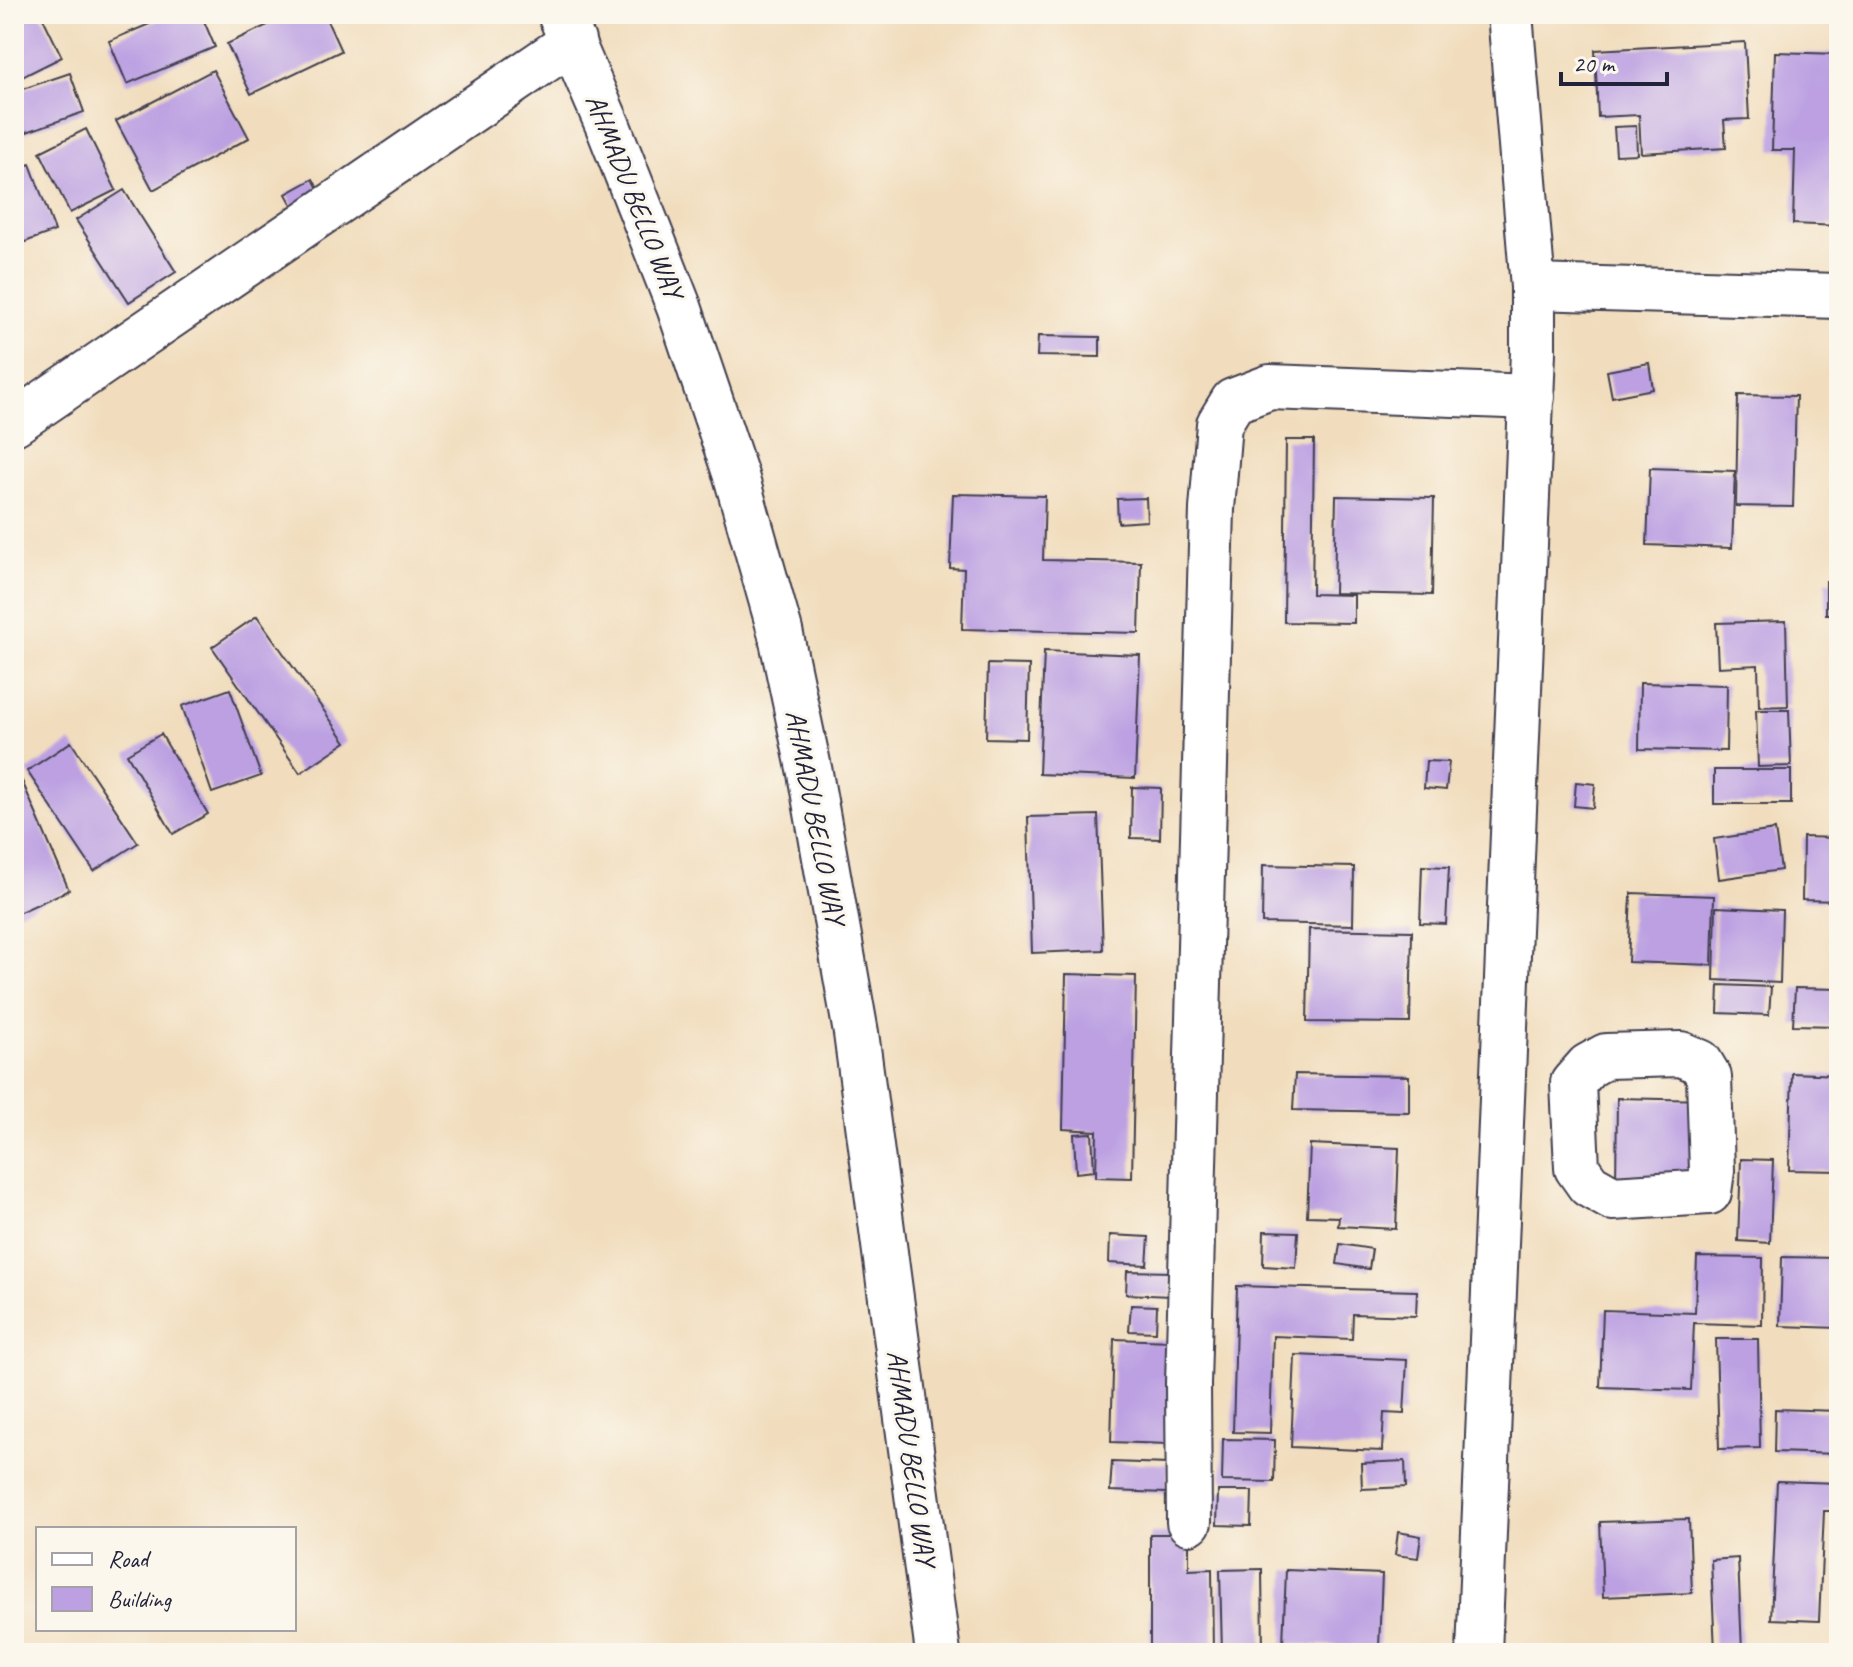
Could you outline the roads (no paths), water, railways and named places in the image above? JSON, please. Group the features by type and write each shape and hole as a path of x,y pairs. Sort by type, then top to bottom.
{"street":[{"path":"1479,1653 1532,397 1533,287 1510,14"},
{"path":"14,423 566,27"},
{"name":"AHMADU BELLO WAY","path":"566,27 679,307 736,476 780,631 810,773 856,1033 938,1653"},
{"path":"1533,287 1839,296"},
{"path":"1189,1522 1189,1352 1212,525 1219,424 1233,401 1270,387 1532,397"},
{"path":"1504,1079 1573,1083"}]}
